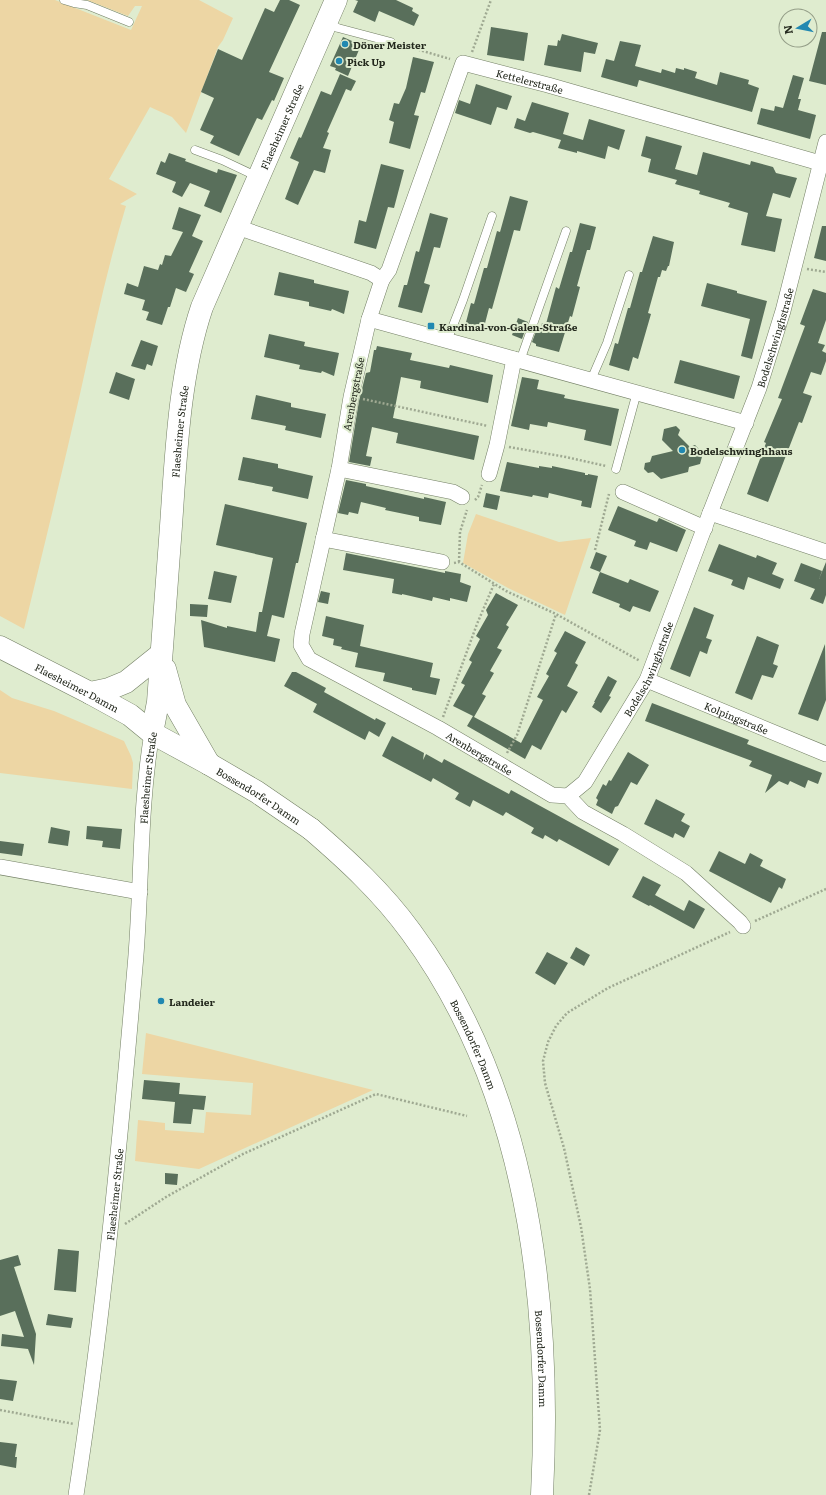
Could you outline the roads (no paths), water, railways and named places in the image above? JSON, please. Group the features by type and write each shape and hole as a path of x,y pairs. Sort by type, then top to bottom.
{"main road":[{"name":"Flaesheimer Straße","path":"152,733 158,702 174,478 188,356 192,339 202,307 336,0"},
{"name":"Flaesheimer Damm","path":"0,648 90,693 130,715 152,733"},
{"path":"90,693 109,689 126,682 161,654 175,705 209,764"},
{"name":"Bossendorfer Damm","path":"152,733 257,792 311,829 346,860 364,877 401,919 438,970 461,1013 481,1056 498,1102 515,1160 533,1250 541,1330 544,1412 542,1495"}],"street":[{"name":"Kettelerstraße","path":"382,280 389,270 466,63 820,163"},
{"name":"Bodelschwinghstraße","path":"568,796 585,782 649,674 746,423 771,354 826,142"},
{"path":"237,227 370,273 382,280 369,319 746,423"},
{"name":"Arenbergstraße","path":"369,319 351,397 339,469 302,634 301,645 309,659 438,728 552,795 568,796"},
{"path":"489,474 517,360"},
{"path":"339,469 453,492 462,497"},
{"path":"623,492 705,528"},
{"path":"710,513 826,552"},
{"path":"323,539 442,562"},
{"name":"Kolpingstraße","path":"649,674 826,754"},
{"name":"Flaesheimer Straße","path":"76,1495 111,1229 135,964 146,778 152,733"},
{"path":"568,796 584,812 686,873 743,926"},
{"path":"0,867 140,892"}],"lane":[{"path":"64,0 74,4 86,5 129,22"},
{"path":"327,23 338,28 391,42"},
{"path":"195,150 222,160 259,178"},
{"path":"447,341 492,216"},
{"path":"517,360 566,231"},
{"path":"592,380 607,343 629,275"},
{"path":"616,469 637,392"}],"place":[{"name":"Döner Meister","path":"345,44"},
{"name":"Pick Up","path":"339,61"},
{"name":"Kardinal-von-Galen-Straße","path":"431,326"},
{"name":"Bodelschwinghhaus","path":"682,450"},
{"name":"Landeier","path":"161,1001"}]}
